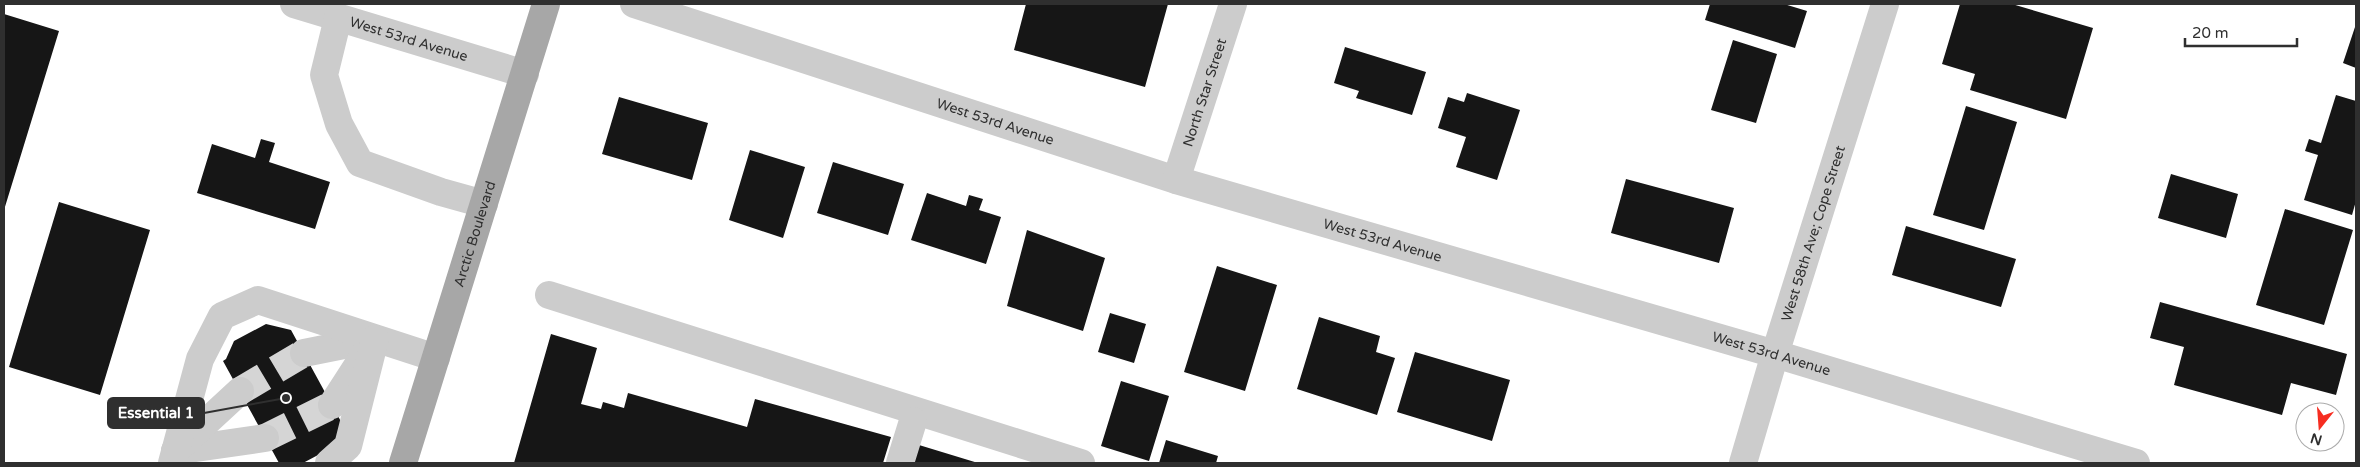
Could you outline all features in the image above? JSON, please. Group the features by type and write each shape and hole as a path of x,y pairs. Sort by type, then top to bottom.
{"main road":[{"name":"Arctic Boulevard","path":"403,463 546,4"}],"street":[{"name":"West 53rd Avenue","path":"294,4 525,74"},
{"name":"West 53rd Avenue","path":"634,4 1176,180 1775,354 2136,463"},
{"name":"North Star Street","path":"1176,180 1233,4"},
{"name":"West 58th Ave; Cope Street","path":"1743,463 1775,354 1885,4"},
{"path":"338,18 324,75 339,124 360,163 441,192 484,204"},
{"path":"549,295 1081,463"},
{"path":"173,457 200,359 222,316 258,300 436,358"},
{"path":"304,353 375,339"},
{"path":"332,405 375,339"},
{"path":"329,463 348,446 375,339"},
{"path":"173,457 240,391"},
{"path":"900,463 913,421"},
{"path":"173,457 265,438"},
{"path":"173,457 214,463"}],"building":[{"path":"1026,4 1168,4 1145,87 1014,50"},
{"path":"1710,4 1784,4 1807,11 1795,48 1705,20"},
{"path":"1960,4 2012,4 2093,28 2066,119 1970,90 1975,74 1942,64"},
{"path":"4,14 59,31 4,210"},
{"path":"2356,24 2356,68 2343,63"},
{"path":"1733,40 1777,54 1756,123 1711,110"},
{"path":"1345,47 1426,72 1412,115 1356,98 1359,91 1334,83"},
{"path":"1467,93 1520,110 1497,180 1456,167 1466,137 1438,128 1448,97 1464,102"},
{"path":"2336,95 2356,101 2356,201 2352,215 2304,200 2318,155 2305,151 2309,139 2321,143"},
{"path":"619,97 708,123 692,180 602,154"},
{"path":"1966,106 2017,122 1984,230 1933,215"},
{"path":"261,139 275,143 269,162 330,182 315,229 197,193 212,144 255,158"},
{"path":"750,150 805,167 783,238 729,220"},
{"path":"833,162 904,184 888,235 817,213"},
{"path":"2171,174 2238,194 2226,238 2158,218"},
{"path":"1626,179 1734,208 1719,263 1611,233"},
{"path":"927,193 966,206 969,195 983,199 979,210 1001,217 986,264 911,240"},
{"path":"59,202 150,230 100,395 9,367"},
{"path":"2285,209 2353,230 2324,325 2256,305"},
{"path":"1906,226 2016,259 2001,307 1892,275"},
{"path":"1027,230 1105,258 1083,331 1007,306"},
{"path":"1217,266 1277,285 1245,391 1184,372"},
{"path":"2160,302 2347,354 2336,395 2291,383 2282,415 2174,385 2184,347 2150,338"},
{"path":"1110,313 1146,324 1134,363 1098,352"},
{"path":"1319,317 1380,336 1376,352 1395,358 1377,415 1297,389"},
{"path":"266,324 291,330 350,438 303,463 279,463 223,361 226,359 234,341"},
{"path":"551,334 597,348 581,404 601,409 603,402 624,408 628,393 747,427 755,399 891,437 883,463 514,463"},
{"path":"1415,352 1510,380 1492,441 1397,412"},
{"path":"1121,381 1169,396 1149,461 1101,446"},
{"path":"1166,440 1218,456 1216,463 1159,463"},
{"path":"919,445 978,463 914,463"}],"tunnel":[{"path":"240,391 304,353"},
{"path":"265,438 332,405"}],"place":[{"name":"Essential 1","path":"286,398"}]}
